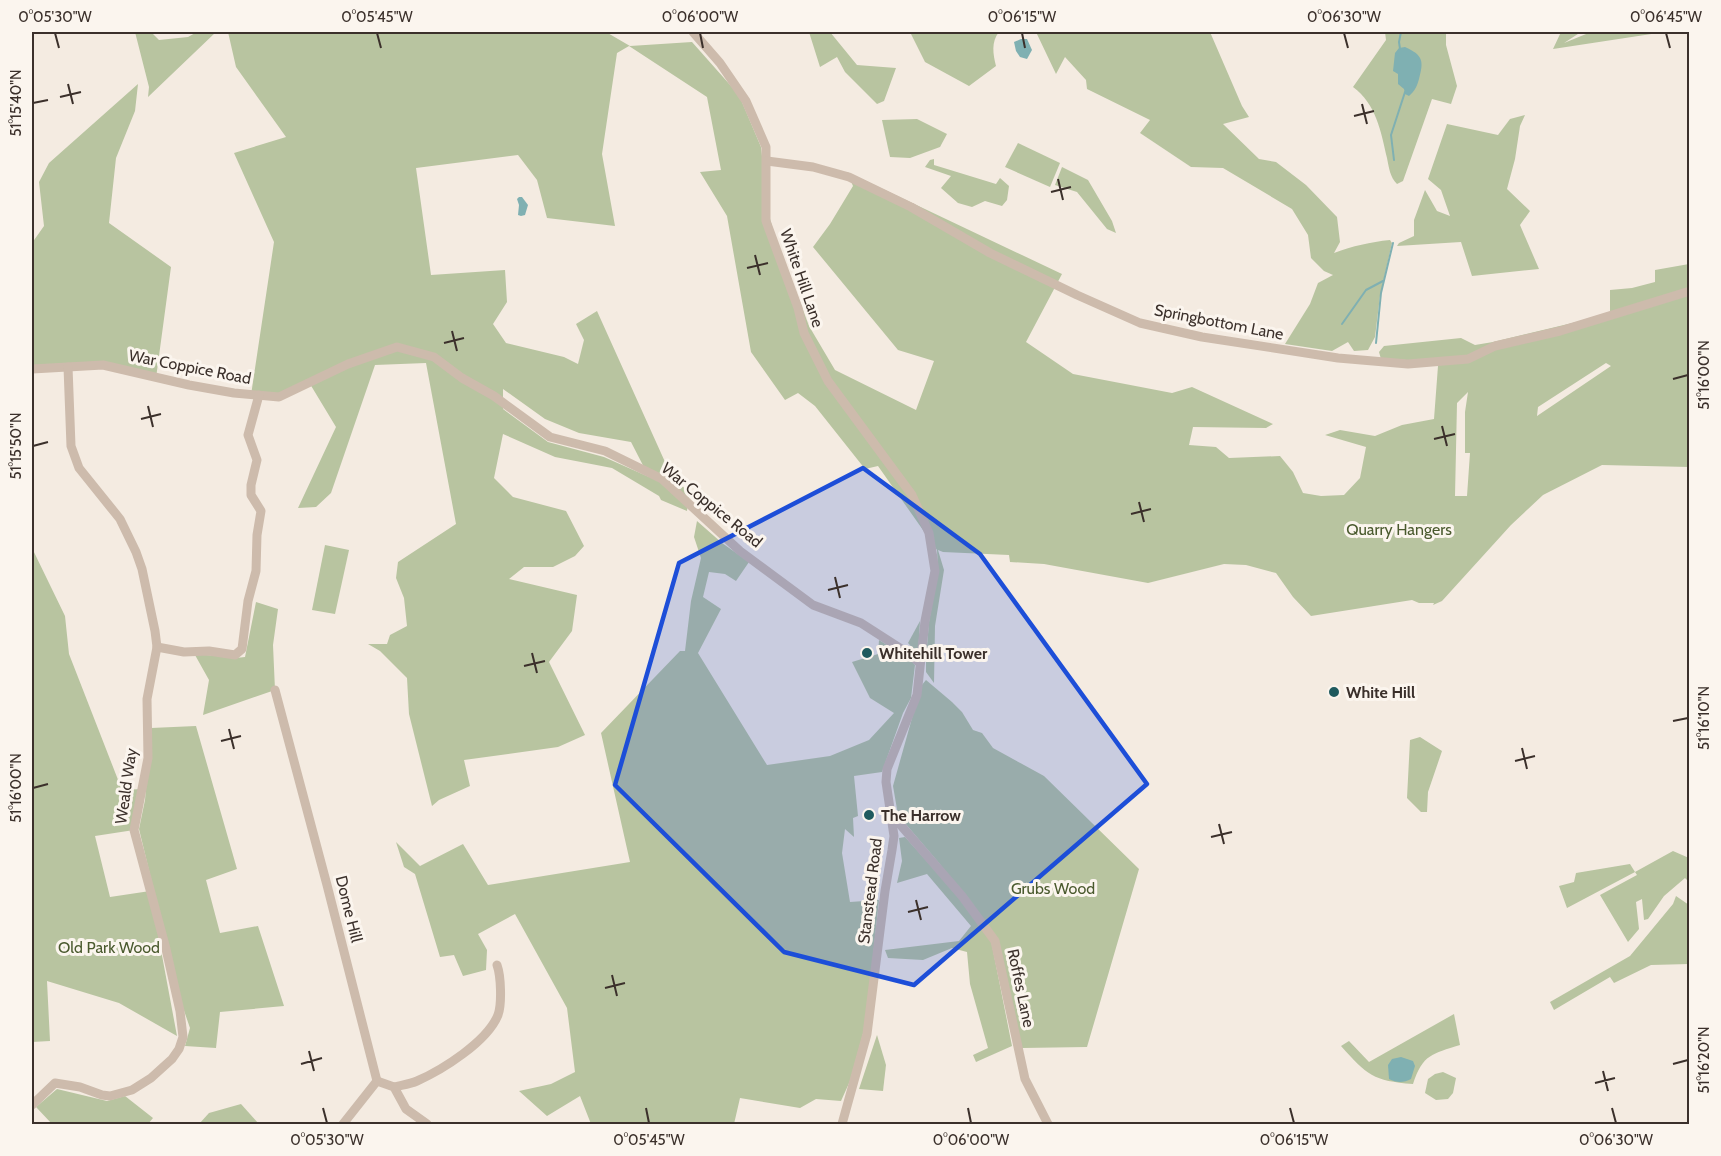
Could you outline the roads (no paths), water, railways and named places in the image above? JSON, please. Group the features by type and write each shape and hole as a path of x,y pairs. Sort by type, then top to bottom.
{"street":[{"name":"White Hill Lane","path":"693,32 720,63 746,100 766,147 766,221 798,308 804,333 828,381 912,495 930,533 935,571 925,621 920,663"},
{"name":"Springbottom Lane","path":"767,161 813,167 849,177 911,207 990,253 1140,322 1202,337 1338,358 1408,364 1468,359 1496,346 1560,331 1689,291"},
{"name":"War Coppice Road","path":"32,369 103,365 189,385 234,393 279,397 348,364 397,347 434,357 462,378 494,396 550,437 605,451 662,479 740,551 813,605 861,623 920,663"},
{"name":"Weald Way","path":"32,1105 55,1083 80,1087 110,1096 132,1090 151,1078 172,1059 183,1037 180,1011 166,949 134,830 148,758 147,717 156,647 142,569 136,552 120,519 79,468 71,446 68,367"},
{"path":"156,647 184,652 209,651 235,655 242,649 248,602 256,571 256,535 261,511 251,495 257,460 248,435 259,395"},
{"name":"Stanstead Road","path":"842,1125 867,1034 894,836 886,782 887,769 917,695 920,663"},
{"name":"Dome Hill","path":"275,690 377,1082"},
{"name":"Roffes Lane","path":"891,820 898,822 962,896 995,941 1025,1079 1047,1125"},
{"path":"343,1125 377,1082 394,1087 414,1083 446,1067 484,1035 498,1015 500,975 497,965"},
{"path":"394,1087 406,1109 427,1125"}],"water":[{"path":"1027,39 1032,50 1027,59 1020,57 1016,51 1014,42"},
{"path":"1405,47 1419,56 1422,63 1417,84 1409,96 1398,84 1398,74 1393,71 1395,53 1399,48"},
{"path":"522,197 528,205 525,215 521,216 518,215 517,199"},
{"path":"1401,1057 1413,1061 1415,1066 1411,1079 1403,1082 1389,1079 1388,1065 1392,1059"}],"waterway":[{"path":"1400,49 1401,32"},
{"path":"1394,160 1391,135 1405,92"},
{"path":"1376,343 1381,293 1393,243"},
{"path":"1342,324 1366,290 1383,281"}],"place":[{"name":"Whitehill Tower","path":"867,653"},
{"name":"White Hill","path":"1334,692"},
{"name":"The Harrow","path":"869,815"}],"park label":[{"name":"Quarry Hangers","path":"1399,529"},
{"name":"Grubs Wood","path":"1053,888"},
{"name":"Old Park Wood","path":"109,947"}]}
